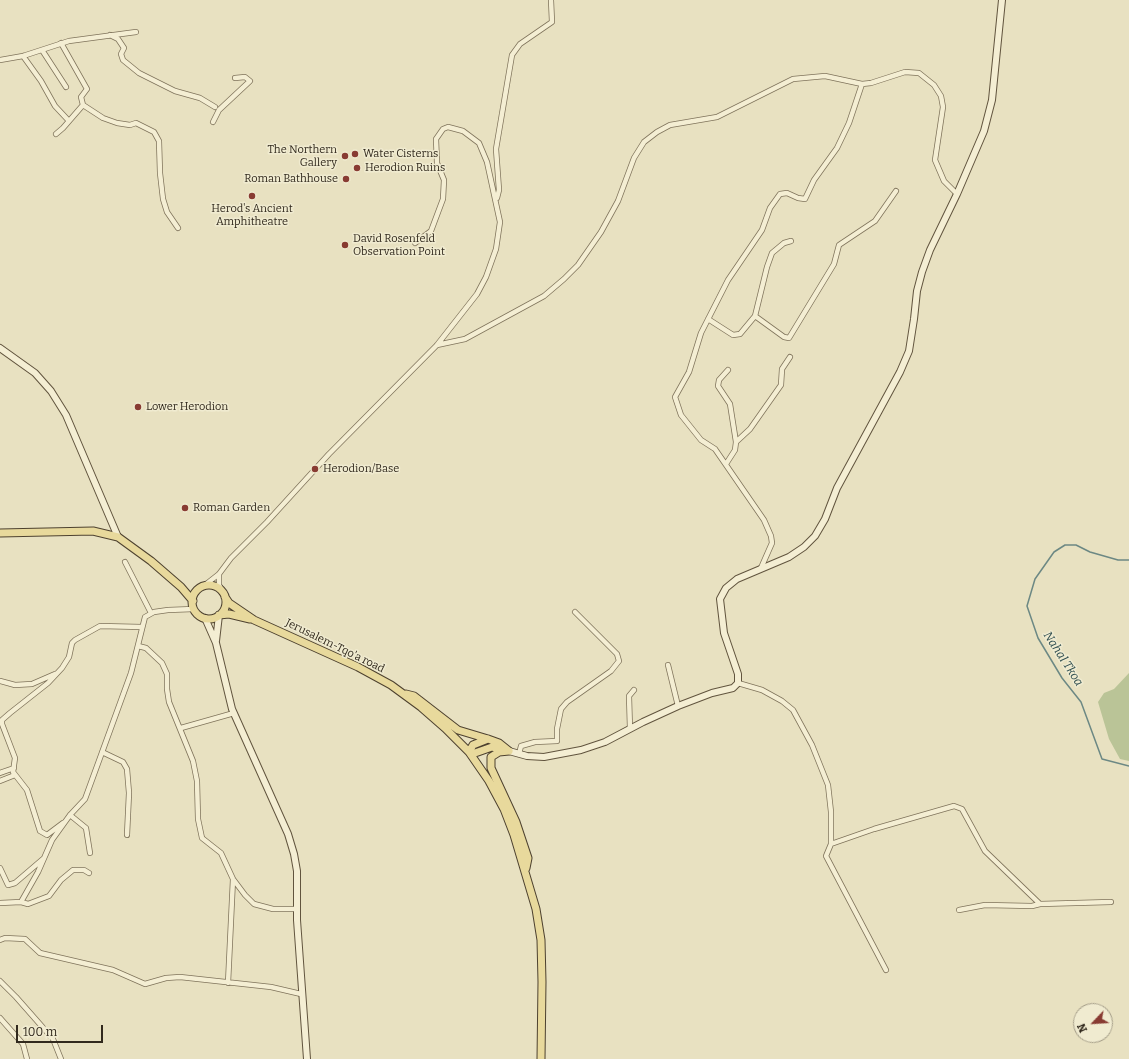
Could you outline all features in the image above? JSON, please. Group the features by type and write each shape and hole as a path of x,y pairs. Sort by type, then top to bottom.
{"main road":[{"path":"488,739 473,745 469,752 475,753 492,747 519,754 544,757 560,755 605,742 678,706 712,693 733,688 738,683 738,674 724,633 720,599 726,588 737,579 789,556 804,547 815,536 825,519 837,488 903,365 908,352 917,291 922,272 930,250 957,194 984,131 992,100 1002,0"},
{"path":"0,348 36,373 51,391 66,415 118,537"},
{"path":"0,532 93,531 118,537 151,561 193,601"},
{"path":"216,643 219,615 225,607 224,595 214,586 205,585 197,590 193,601 194,610 205,618 216,643 223,677 234,713 288,834 297,871 297,909 307,1059"},
{"path":"181,588 197,590"},
{"name":"Jerusalem-Tqo'a road","path":"224,595 229,603 254,620 358,667 402,694 445,728 469,752 489,781 504,809 526,870 536,909 541,940 541,1059"},
{"name":"Jerusalem-Tqo'a road","path":"219,615 229,614 254,620"},
{"path":"205,618 219,615"},
{"path":"402,694 414,696 458,730 499,743 509,751"},
{"path":"509,751 499,752 491,758 491,768 521,836 528,858 526,870"}],"street":[{"path":"496,199 499,190 496,149 512,55 520,44 552,22 550,0"},
{"path":"0,60 23,56 61,44 136,32"},
{"path":"110,35 118,39 124,48 121,54 123,60 139,73 175,91 200,98 215,107"},
{"path":"61,44 87,90 80,97 82,105 103,118 123,124 136,123 154,132 159,141 160,173 163,199 167,212 178,228"},
{"path":"42,50 66,87"},
{"path":"23,56 41,82 54,106 69,121"},
{"path":"437,345 465,339 544,296 564,279 578,265 601,232 618,201 634,158 644,142 657,132 670,124 717,118 793,78 826,76 862,84 871,83 905,72 919,73 934,85 941,96 943,108 935,160 944,181 957,194"},
{"path":"213,122 219,110 250,81 245,77 235,78"},
{"path":"761,568 772,542 764,520 715,449 701,440 681,415 675,397 689,372 701,333 708,319 728,280 762,230 775,199 780,194 787,193 798,198 805,199 814,180 840,142 862,84"},
{"path":"56,134 82,105"},
{"path":"205,585 219,574 231,558 267,522 329,454 437,345 468,307 486,277 496,249 500,222 487,162 479,143 463,131 448,128 443,129 436,139 437,163 444,180 444,199 431,231 415,243"},
{"path":"755,316 784,337 789,338 834,264 839,245 875,221 896,191"},
{"path":"708,319 733,335 740,334 755,316 772,253 784,243 791,242"},
{"path":"736,442 750,429 781,385 782,370 790,358"},
{"path":"726,464 735,450 736,442 730,404 718,386 719,380 728,370"},
{"path":"125,562 151,613"},
{"path":"219,574 220,585 224,595"},
{"path":"21,902 52,840 70,815 86,799 131,673 145,617 151,613 168,610 194,610"},
{"path":"519,754 521,746 534,742 557,741 557,729 561,709 567,702 611,671 619,661 617,654 575,612"},
{"path":"66,821 47,835 43,834 37,825 27,790 15,775 15,758 2,724 2,720 57,674 67,661 72,643 95,628 108,625 142,627"},
{"path":"138,646 146,648 162,663 167,674 169,702 181,728 193,761 197,782 198,819 202,838 220,853 233,879 254,904 273,909 297,909"},
{"path":"668,665 678,706"},
{"path":"0,681 15,685 32,684 57,674"},
{"path":"738,683 770,693 792,710 812,745 828,785 831,812 830,844 826,856 886,970"},
{"path":"630,729 629,696 634,690"},
{"path":"181,728 234,713"},
{"path":"102,752 123,762 127,769 129,794 126,835"},
{"path":"0,773 14,768"},
{"path":"0,781 15,775"},
{"path":"830,844 874,829 954,806 962,809 985,851 1040,904"},
{"path":"70,815 86,828 90,853"},
{"path":"0,868 8,885 15,883 44,857"},
{"path":"0,903 21,902 28,904 49,896 61,880 73,870 84,870 89,873"},
{"path":"228,983 233,879"},
{"path":"960,910 985,905 1032,906 1040,904 1111,902"},
{"path":"0,940 5,938 24,939 40,953 113,970 145,984 166,978 180,977 271,988 302,994"},
{"path":"0,981 16,996 53,1039 61,1059"},
{"path":"0,1018 23,1044 28,1059"}],"green space":[{"path":"1129,673 1129,761 1120,759 1109,739 1098,702 1104,693 1114,689"}],"waterway":[{"name":"Nahal Tkoa","path":"1129,560 1118,560 1090,552 1076,545 1065,545 1054,552 1035,579 1027,606 1038,638 1062,678 1081,702 1102,759 1129,766"}],"place":[{"name":"Water Cisterns","path":"355,154"},
{"name":"The Northern Gallery","path":"345,156"},
{"name":"Herodion Ruins","path":"357,168"},
{"name":"Roman Bathhouse","path":"346,179"},
{"name":"Herod's Ancient Amphitheatre","path":"252,196"},
{"name":"David Rosenfeld Observation Point","path":"345,245"},
{"name":"Lower Herodion","path":"138,407"},
{"name":"Herodion/Base","path":"315,469"},
{"name":"Roman Garden","path":"185,508"}]}
